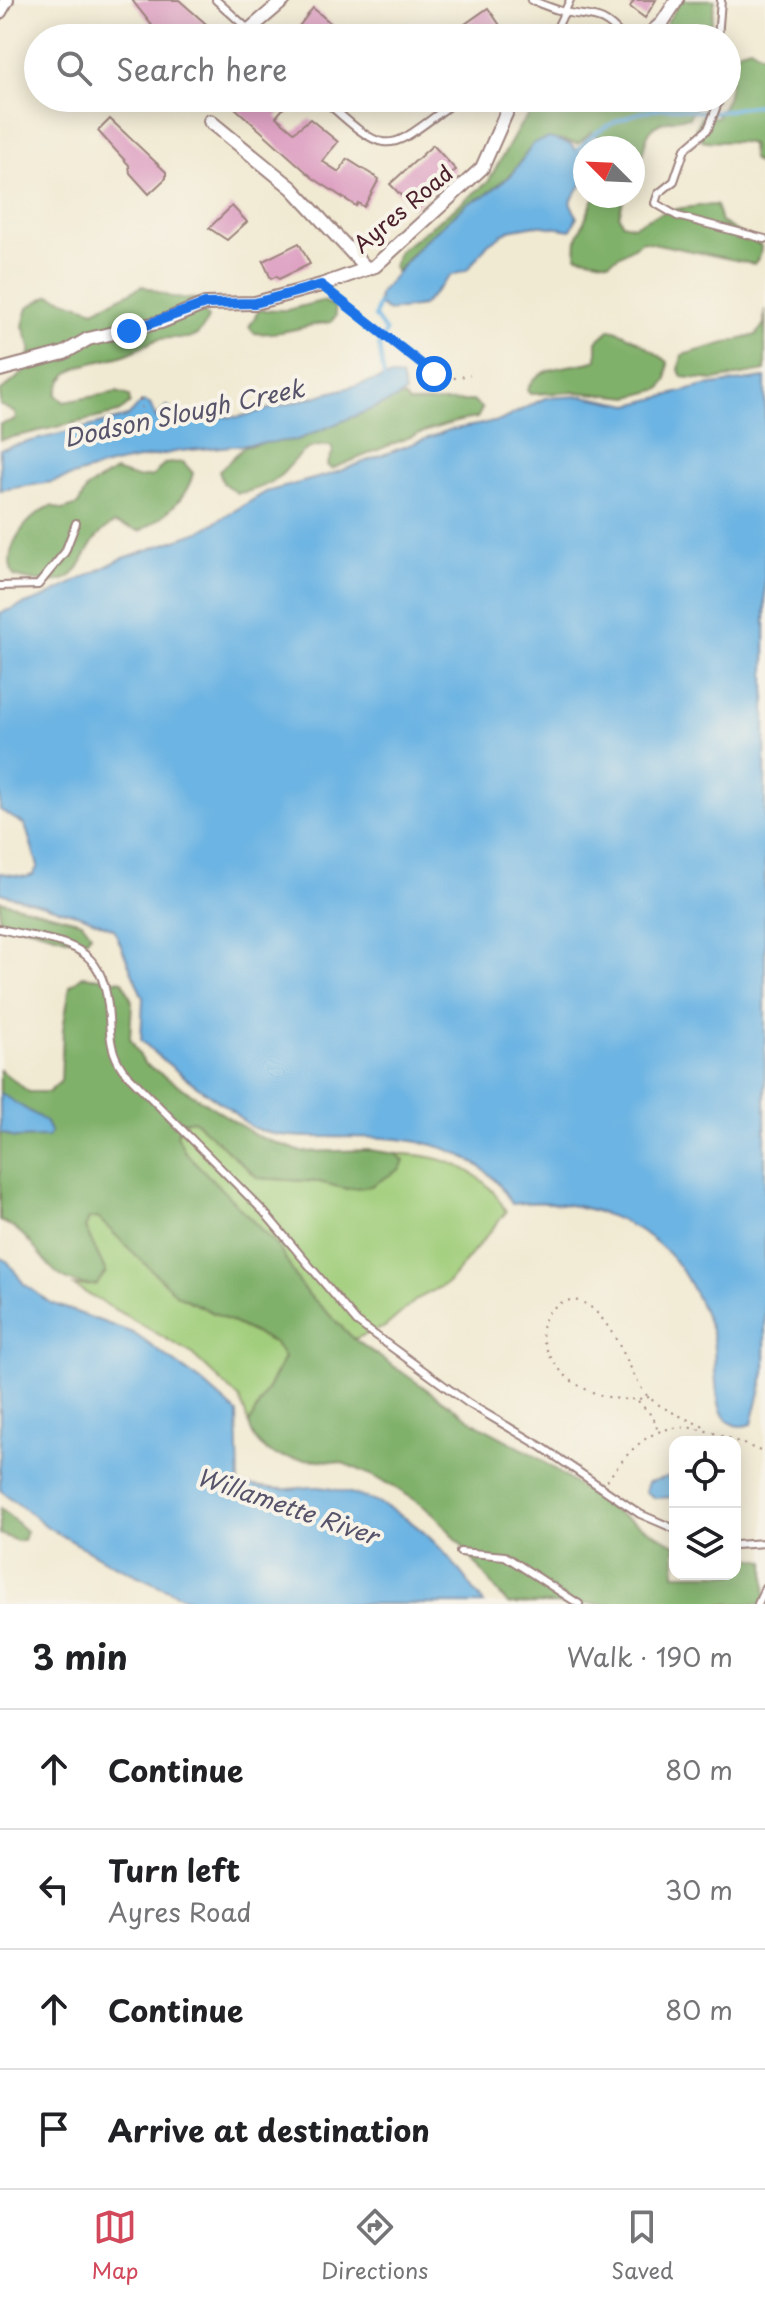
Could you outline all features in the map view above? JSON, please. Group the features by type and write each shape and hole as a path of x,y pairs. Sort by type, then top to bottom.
{"street":[{"path":"0,12 7,0"},
{"path":"263,24 284,0"},
{"path":"661,24 677,0"},
{"name":"Ayres Road","path":"0,370 64,353 88,339 129,331 205,304 255,303 375,266 482,168 507,112"},
{"path":"210,121 298,194 367,269"}],"lane":[{"path":"216,0 243,24"},
{"path":"531,0 564,12 589,13 609,24"},
{"path":"556,24 570,0"},
{"path":"719,24 721,0"},
{"path":"338,112 367,138 382,145 398,142 440,112"},
{"path":"714,112 709,126 685,149 674,181 658,194 655,203 677,216 765,239"},
{"path":"0,586 38,585 65,552 76,523"},
{"path":"0,929 83,951 96,961 107,991 110,1043 123,1070 264,1212 357,1322 468,1403 542,1447 640,1514 669,1526"},
{"path":"741,1545 765,1543"},
{"path":"460,1552 505,1556 579,1604"},
{"path":"758,1604 765,1587"}],"path":[{"path":"321,285 434,374 449,379 470,375"},
{"path":"136,419 143,417 139,393"},
{"path":"649,1397 638,1400 611,1397 571,1380 543,1342 544,1318 554,1307 565,1302 579,1303 598,1313 613,1330 649,1397 708,1429 765,1453"},
{"path":"638,1400 653,1417 658,1432"},
{"path":"602,1489 627,1452 658,1432 708,1429"}],"green space":[{"path":"682,0 715,0 711,24 667,22"},
{"path":"750,47 765,56 765,169 752,159 751,144 702,140 696,129 701,117 717,117 720,112 741,112 741,50"},
{"path":"532,112 692,112 689,117 659,124 652,129 645,144 645,136 597,136 592,132 587,136 573,136 573,143 561,140 534,143 511,174 485,196 468,203 423,242 396,272 393,267 399,251 488,182 521,124"},
{"path":"716,205 721,222 761,246 760,256 754,264 643,241 609,262 576,256 577,238 590,208 621,208 619,216 622,223 634,226 674,210"},
{"path":"143,286 173,298 196,299 208,318 203,328 192,337 156,340 127,354 84,365 60,383 56,395 64,402 117,392 129,396 130,403 118,413 0,440 0,424 16,420 15,413 0,405 0,392 24,372 31,349 23,326 28,307 50,295 94,310"},
{"path":"322,301 334,306 336,316 331,322 274,333 254,333 249,327 259,310 287,310"},
{"path":"765,309 765,371 714,380 682,377 679,370 682,355 756,335 764,324"},
{"path":"610,329 632,338 668,362 667,379 661,389 630,397 577,392 530,394 527,390 539,375 597,360 597,341"},
{"path":"404,397 409,403 473,401 482,409 477,418 423,432 331,469 327,465 333,452 331,446 322,446 304,452 279,476 256,489 237,493 223,483 219,471 244,447 308,433 384,400"},
{"path":"183,462 193,473 186,491 157,520 140,531 114,523 100,534 78,568 58,581 14,576 11,555 14,545 26,525 43,510 52,506 63,510 78,505 87,488 115,471 137,478 153,476 164,464"},
{"path":"0,901 82,922 91,934 86,940 70,939 0,920"},
{"path":"83,976 123,981 132,1001 130,1038 144,1063 257,1136 302,1152 370,1150 396,1154 404,1161 400,1169 371,1186 347,1189 319,1182 258,1178 194,1120 181,1122 177,1135 185,1152 278,1247 303,1289 354,1339 480,1426 534,1455 615,1512 669,1541 669,1580 741,1580 741,1556 765,1561 765,1604 508,1604 451,1533 433,1514 410,1497 348,1465 276,1455 264,1449 255,1439 249,1424 284,1358 275,1343 177,1295 98,1218 89,1219 85,1228 106,1272 96,1285 78,1284 53,1270 25,1237 0,1221 0,1070 29,1092 49,1092 61,1081 63,1029 70,986"},
{"path":"194,1120 258,1178 319,1182 347,1189 403,1161 396,1154 429,1157 474,1175 487,1185 506,1212 448,1283 417,1299 385,1327 354,1339 303,1289 278,1247 185,1152 177,1136 181,1122"},
{"path":"89,1218 98,1218 112,1229 177,1295 275,1343 284,1358 249,1424 240,1399 191,1353 74,1286 96,1285 106,1272 85,1228"},
{"path":"0,1508 26,1531 23,1540 17,1541 0,1534"}],"water":[{"path":"549,138 573,147 573,197 570,202 577,217 571,230 536,225 509,230 488,244 467,270 450,276 422,306 388,311 378,304 379,294 423,242 468,203 485,196 511,175 534,143"},
{"path":"392,376 401,377 405,393 297,440 180,451 113,464 52,482 0,490 0,449 127,417 142,402 150,404 156,418 167,406 176,415 239,417"},
{"path":"765,378 765,1372 752,1424 737,1426 727,1420 721,1409 714,1345 704,1313 687,1279 655,1241 611,1216 587,1209 562,1204 512,1204 496,1181 476,1164 430,1144 378,1138 287,1136 252,1127 141,1040 143,998 114,929 83,916 0,893 0,873 26,877 33,875 38,866 25,825 0,810 0,613 45,597 121,559 199,532 266,492 332,474 449,430 500,421 545,398 583,396 630,405 705,386"},
{"path":"0,1093 45,1121 51,1133 48,1137 14,1138 0,1132"},
{"name":"Willamette River","path":"0,1257 8,1262 24,1284 51,1303 133,1333 201,1381 237,1413 239,1484 282,1489 319,1487 348,1492 396,1512 434,1542 484,1604 199,1604 110,1563 49,1528 0,1490"},
{"path":"669,1477 669,1497 655,1498 645,1491 648,1482"}],"building":[{"path":"132,0 179,0 206,24 151,24"},
{"path":"634,0 656,0 645,18 630,7"},
{"path":"313,8 332,24 301,24"},
{"path":"488,8 499,24 465,24"},
{"path":"240,112 280,112 276,117 294,132 310,119 338,142 322,161 339,172 347,159 379,179 364,207 358,203 356,206 313,178"},
{"path":"110,119 166,172 166,178 149,194 130,173 129,165 98,131"},
{"path":"433,145 456,170 413,208 390,184"},
{"path":"232,206 247,222 227,240 209,228"},
{"path":"299,243 310,264 279,279 277,276 271,279 263,261"}],"waterway":[{"name":"Dodson Slough Creek","path":"741,108 765,105"},
{"name":"Dodson Slough Creek","path":"592,136 618,120 645,112"},
{"name":"Dodson Slough Creek","path":"378,304 375,317 386,332 379,345 384,378"}],"route":[{"path":"129,331 205,304 255,303 321,285 434,374"}]}
